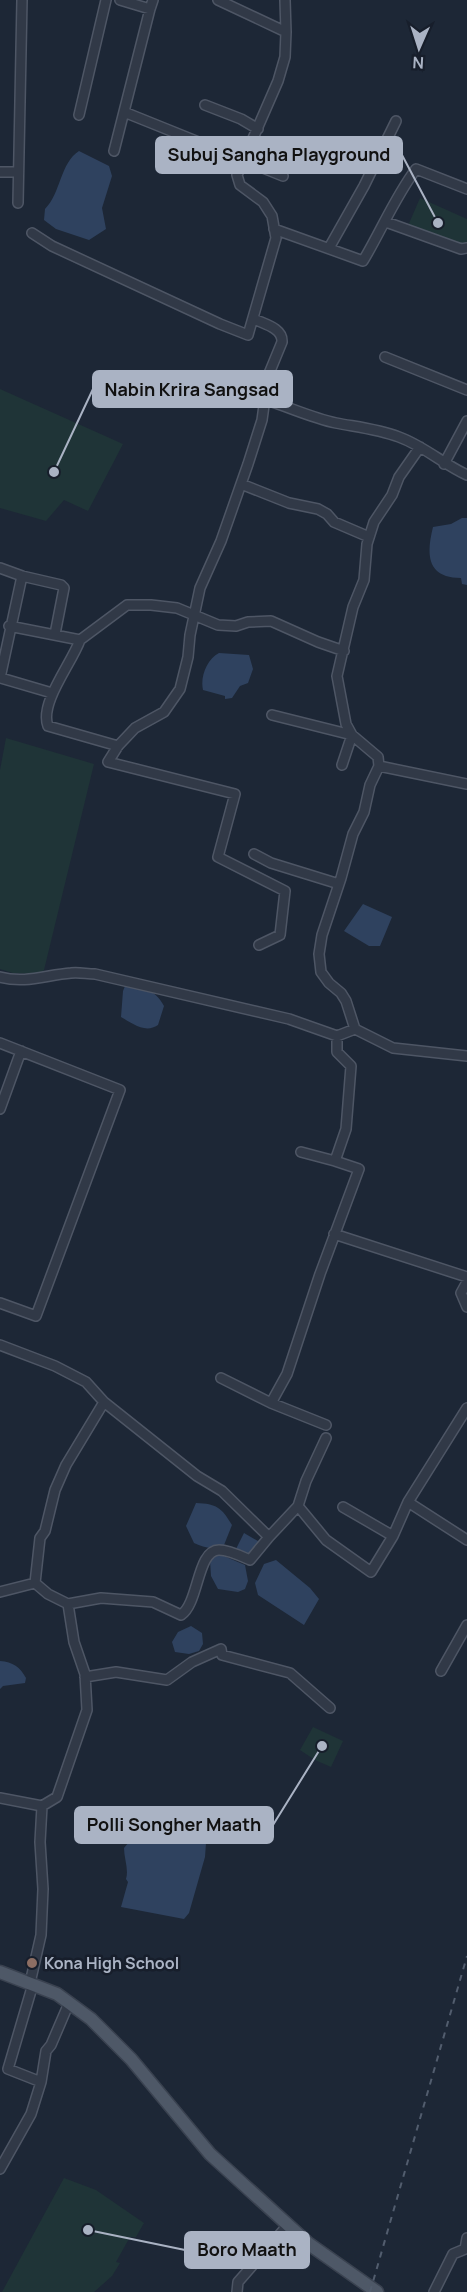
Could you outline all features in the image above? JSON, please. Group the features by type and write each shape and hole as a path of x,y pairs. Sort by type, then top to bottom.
{"main road":[{"path":"0,1972 57,1994 91,2019 130,2059 210,2154 309,2244 377,2292"}],"street":[{"path":"18,203 22,0"},
{"path":"79,115 106,0"},
{"path":"114,151 152,5 120,0"},
{"path":"218,0 286,32"},
{"path":"32,233 52,246 248,335 276,238 272,216 263,202 240,185 237,175 258,129 285,57 285,0"},
{"path":"205,105 241,119 258,129"},
{"path":"124,112 283,176"},
{"path":"329,248 396,121"},
{"path":"274,229 363,261 386,222 402,188 416,169 467,189"},
{"path":"0,172 18,172"},
{"path":"386,222 461,249 467,248"},
{"path":"254,319 279,332 282,337 268,376 262,420 221,541 200,588 180,689 164,712 135,728 118,746 108,762 235,794 218,857 285,891 280,935 258,945"},
{"path":"385,357 467,390"},
{"path":"190,378 210,387 264,399 335,423 392,435 420,447 444,464 467,475"},
{"path":"444,464 467,421"},
{"path":"420,447 399,477 392,495 374,522 369,537 364,580 353,607 337,676 346,724 352,735 378,757 379,766 370,785 364,812 353,834 322,935 319,954 321,972 346,1001 355,1029 393,1048 467,1056"},
{"path":"241,484 289,503 318,509 334,522 369,537"},
{"path":"0,568 21,576 61,585 64,588 55,634"},
{"path":"21,576 1,664 0,678 52,693"},
{"path":"118,746 48,726 46,712 52,693 76,652 80,640 127,605 177,608 218,625 227,626 271,621 344,651"},
{"path":"9,626 80,640"},
{"path":"272,715 352,735"},
{"path":"342,765 352,735"},
{"path":"379,766 467,784"},
{"path":"254,854 271,863 339,884"},
{"path":"0,977 12,981 32,981 73,973 95,974 289,1019 337,1036 355,1029"},
{"path":"335,1161 346,1129 351,1066 337,1052 337,1036"},
{"path":"0,1043 120,1090 36,1316 0,1303"},
{"path":"0,1109 21,1051"},
{"path":"271,1403 287,1374 358,1169 301,1152"},
{"path":"334,1234 467,1277"},
{"path":"467,1282 461,1293 467,1307"},
{"path":"0,1345 55,1366 86,1382 104,1402 197,1476 222,1491 269,1537"},
{"path":"221,1378 271,1403 326,1425"},
{"path":"35,1583 40,1538 45,1531 55,1490 66,1465 104,1402"},
{"path":"298,1506 326,1540 371,1572 393,1536 408,1502 463,1424 467,1408"},
{"path":"35,1583 48,1594 68,1604 101,1598 153,1602 181,1615 191,1601 201,1568 210,1553 225,1550 250,1560 298,1506 306,1481 326,1438"},
{"path":"408,1502 467,1540"},
{"path":"343,1507 393,1536"},
{"path":"0,1592 35,1583"},
{"path":"0,1798 42,1806 57,1797 87,1710 85,1677 74,1642 68,1604"},
{"path":"441,1671 467,1625"},
{"path":"85,1677 116,1672 167,1680 192,1662 221,1649 222,1654 290,1673 330,1708"},
{"path":"41,2082 8,2069 31,1984 41,1935 44,1888 40,1842 42,1806"},
{"path":"0,2169 32,2114 41,2082 46,2051 51,2045 69,2002"},
{"path":"237,2292 238,2282 288,2225"},
{"path":"434,2292 453,2254 465,2249 467,2238"}],"green space":[{"path":"420,198 467,219 467,249 407,228"},
{"path":"0,389 123,444 88,511 64,500 46,521 0,508"},
{"path":"6,738 94,764 44,970 41,974 13,973 0,969 0,770"},
{"path":"313,1727 343,1741 331,1767 300,1750"},
{"path":"64,2178 96,2190 144,2223 136,2237 130,2237 116,2262 120,2263 112,2276 94,2292 2,2292"}],"water":[{"path":"79,151 109,166 112,176 102,208 106,229 89,240 56,229 44,220 45,209 54,195 64,170"},
{"path":"467,518 467,585 462,584 461,578 441,574 435,569 430,555 433,527 451,524"},
{"path":"219,653 249,655 253,669 248,683 240,686 232,698 225,699 225,696 203,690 205,669 211,659"},
{"path":"363,904 392,917 380,946 369,946 344,931"},
{"path":"125,986 148,990 160,1000 164,1006 158,1025 143,1028 121,1017"},
{"path":"196,1503 209,1504 218,1508 232,1525 224,1545 209,1548 194,1543 186,1526"},
{"path":"244,1533 263,1544 252,1562 233,1555"},
{"path":"219,1554 245,1565 248,1581 245,1589 238,1592 218,1589 211,1576 210,1560"},
{"path":"276,1560 310,1588 319,1599 304,1625 258,1595 255,1583 264,1564"},
{"path":"191,1626 202,1633 203,1644 199,1651 189,1654 175,1652 172,1642 178,1632"},
{"path":"0,1661 19,1668 26,1678 25,1683 3,1686 0,1689"},
{"path":"138,1831 171,1833 206,1843 205,1857 189,1913 184,1919 121,1907 128,1882 124,1848"}],"railway":[{"path":"370,2292 467,1956"}],"place":[{"name":"Subuj Sangha Playground","path":"438,223"},
{"name":"Nabin Krira Sangsad","path":"54,472"},
{"name":"Polli Songher Maath","path":"322,1746"},
{"name":"Kona High School","path":"32,1963"},
{"name":"Boro Maath","path":"88,2230"}]}
